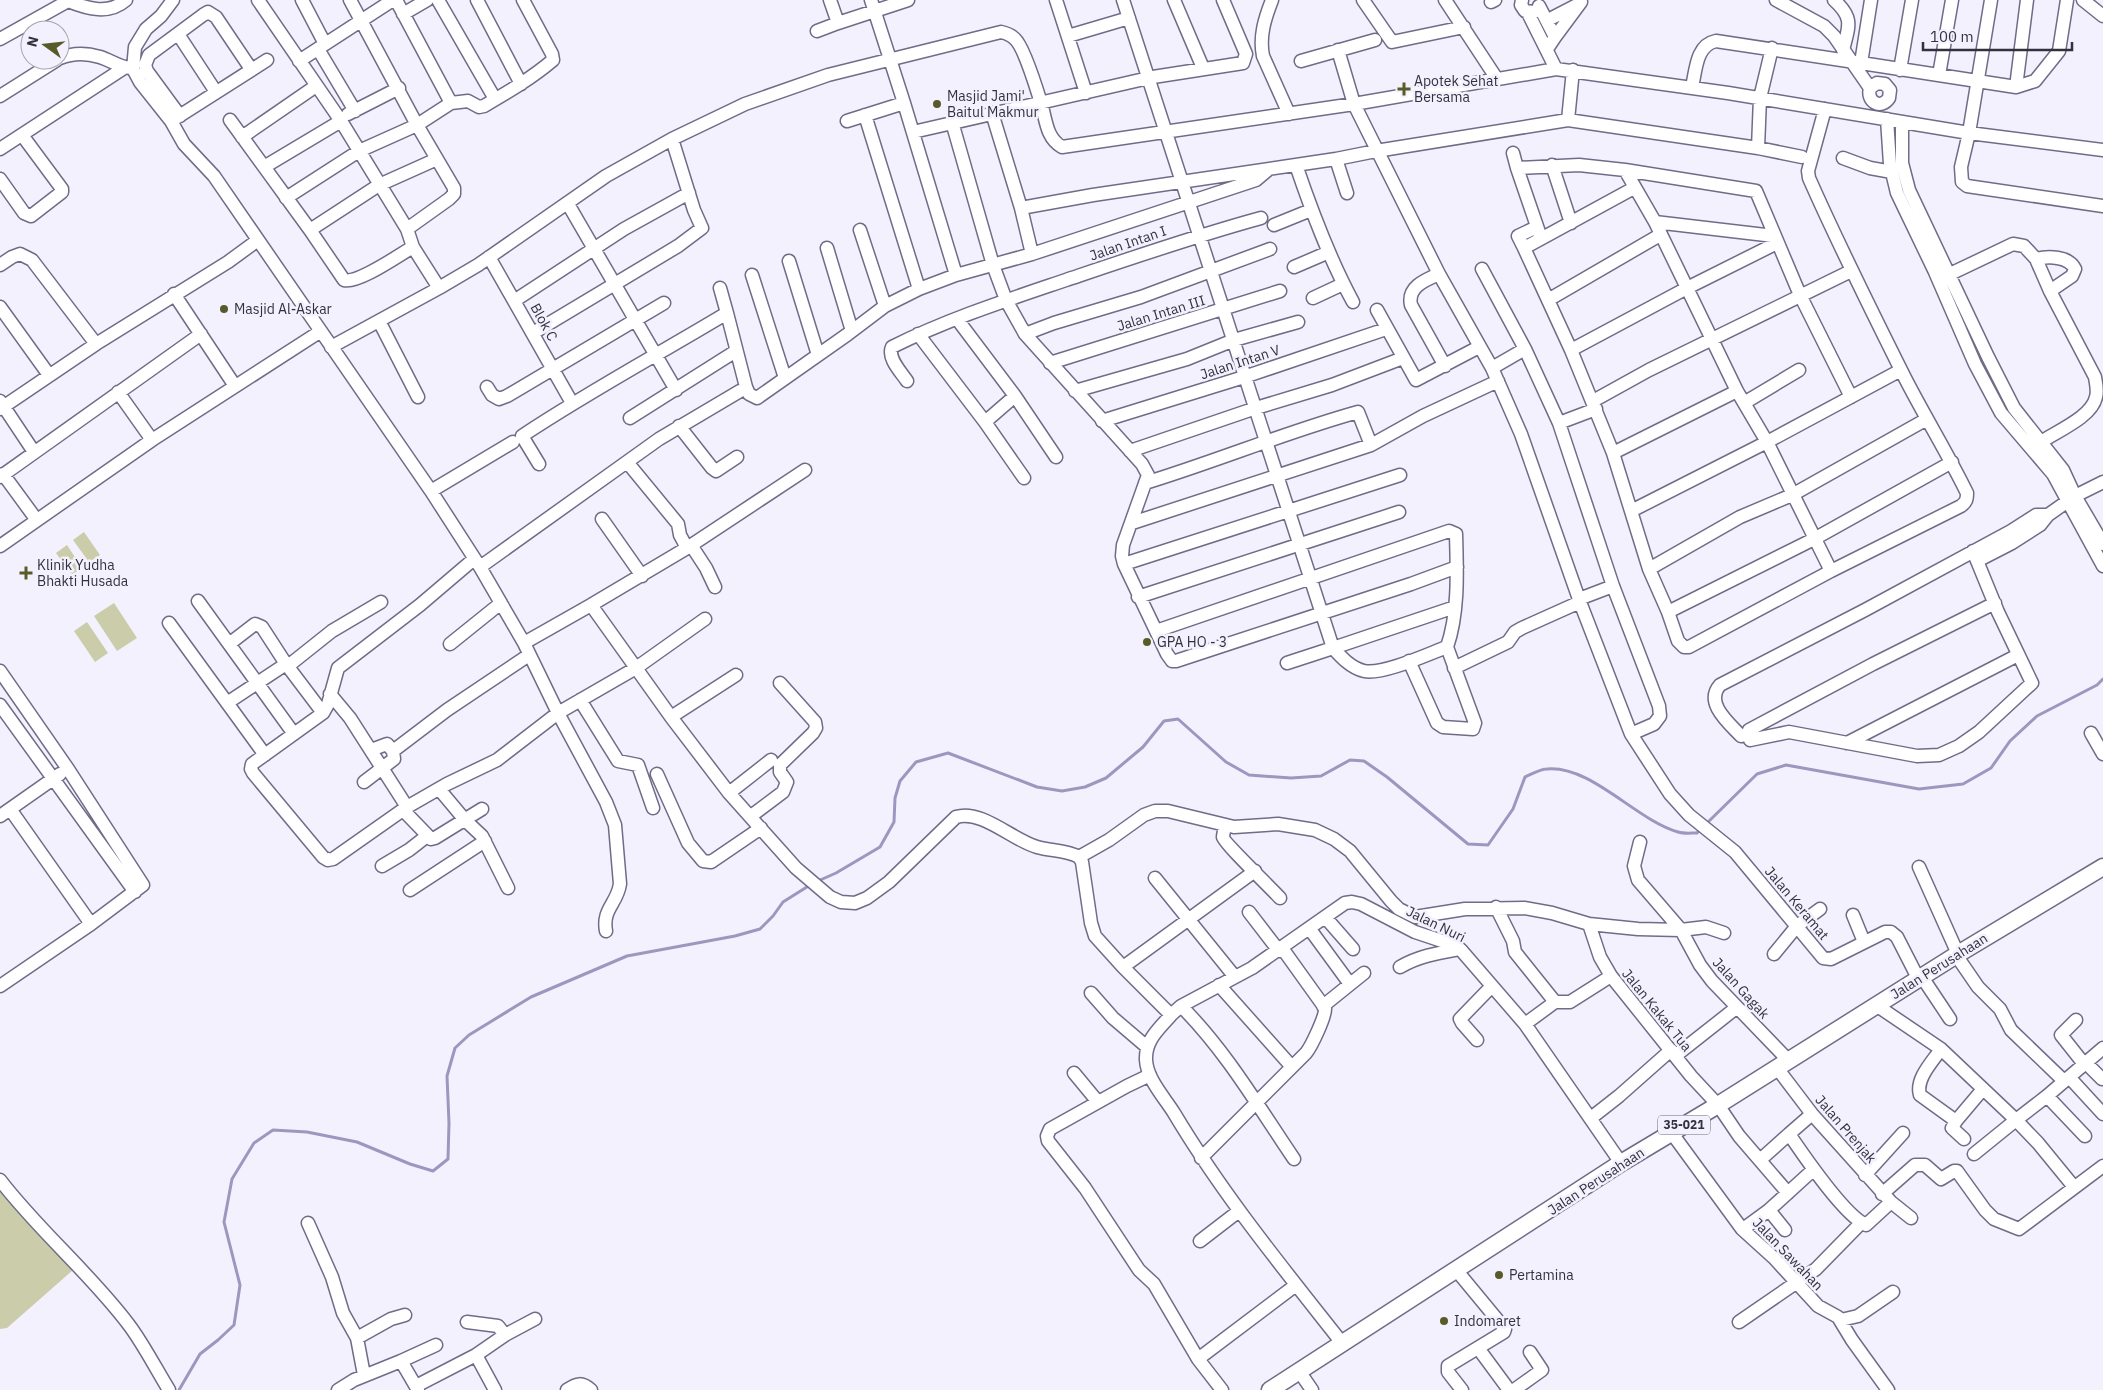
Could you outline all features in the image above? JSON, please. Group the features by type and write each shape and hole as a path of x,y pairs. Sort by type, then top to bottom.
{"main road":[{"name":"Jalan Perusahaan","path":"1270,1390 1457,1271 1621,1163 1718,1105 1957,954 2103,866"}],"street":[{"path":"0,40 68,1 82,6 105,10 114,8 126,0"},
{"path":"0,149 128,68 135,47 142,35 161,16 173,0"},
{"path":"258,0 340,120 406,229 413,247 439,288"},
{"path":"302,0 321,46 355,111"},
{"path":"350,0 417,125 454,188 454,194 406,229"},
{"path":"299,61 394,0 451,103"},
{"path":"403,14 426,0"},
{"path":"438,0 495,99"},
{"path":"477,0 521,84"},
{"path":"286,198 359,152 417,125 451,103 468,101 479,107 521,84 553,60 552,54 523,0"},
{"path":"830,0 838,23"},
{"path":"817,31 872,6 908,0"},
{"path":"1056,0 1086,92"},
{"path":"1123,0 1183,181 1222,309 1234,340 1244,376 1311,577 1320,614 1332,648 1349,664 1364,671 1378,671 1447,647"},
{"path":"1174,0 1203,68"},
{"path":"913,132 1148,79 1203,68 1243,63 1246,59 1246,54 1223,0"},
{"path":"1272,0 1264,19 1261,46 1263,56 1289,114"},
{"path":"1363,0 1392,42 1464,27"},
{"path":"1776,0 1824,26 1843,50 1856,62 1870,88 1869,96 1872,102 1884,104 1890,98 1888,86 1876,83 1870,88"},
{"path":"1834,0 1844,8 1848,17 1849,26 1843,50"},
{"path":"1856,62 1871,0"},
{"path":"1900,70 1912,0"},
{"path":"1939,75 1952,0"},
{"path":"1991,0 1969,133 1961,167 1962,182 1967,186 2103,206"},
{"path":"2016,87 2026,0"},
{"path":"1692,87 1700,52 1707,43 1716,40 2016,87 2035,81 2059,52 2067,0"},
{"path":"2084,0 2103,16"},
{"path":"1448,1 1497,79"},
{"path":"1548,20 1583,1"},
{"path":"1547,49 1583,1"},
{"path":"1528,3 1548,20 1555,37"},
{"path":"1528,3 1556,68"},
{"path":"872,6 904,103 956,275"},
{"path":"250,69 212,13 208,12 149,55 145,66 176,118 184,144 214,176 431,491 477,563 524,643 558,713 606,802 615,825 620,884 619,892 605,914 606,931"},
{"path":"1068,36 1129,18"},
{"path":"331,347 439,288 489,257 606,176 672,139 745,104 828,75 1001,32 1016,39 1021,48 1041,102 1050,136 1054,143 1062,147 1354,104 1556,68 1692,87 1969,133 2103,150"},
{"path":"178,34 216,92"},
{"path":"1301,61 1375,40"},
{"path":"1758,148 1760,98 1772,48"},
{"name":"Jalan Keramat","path":"1338,50 1354,104 1376,151 1439,274 1492,368 1521,434 1579,601 1631,734 1670,794 1689,815 1735,852 1826,959 1831,959 1885,932 1894,933 1920,978"},
{"path":"70,56 76,54 100,57 128,68 176,118"},
{"path":"176,118 250,69 267,60"},
{"path":"0,96 41,70"},
{"path":"1568,120 1573,70"},
{"path":"242,137 316,86"},
{"path":"264,167 355,111 398,88"},
{"path":"847,121 904,103"},
{"path":"1884,104 1895,121 1909,190 1988,357 2014,408 2063,470 2103,544"},
{"path":"1634,188 1571,223 1539,232 1524,248 1571,350 1613,453 1649,569 1668,612 1678,641 1680,644 1689,647 1831,571 1965,504 1967,493 1901,370 1851,271 1809,178 1808,171 1825,109"},
{"path":"992,113 1021,208 1032,254"},
{"path":"865,116 919,289"},
{"path":"230,120 310,230 340,276 347,281 362,276 413,247"},
{"path":"1021,208 1183,181 1336,159 1568,120 1802,156"},
{"path":"1895,121 1892,172 1897,192 1904,211 1935,272 1975,364 2001,413 2053,474 2076,496 2103,566"},
{"path":"952,122 993,265 1006,300 1025,334 1142,464 1148,475 1124,544 1122,556 1138,597 1172,661 1411,584 1457,567"},
{"path":"0,179 24,213 31,216 62,192 62,189 22,135"},
{"path":"533,332 678,246 702,228 672,139"},
{"path":"1513,153 1516,168 1539,232"},
{"path":"310,230 379,185 437,158"},
{"path":"1844,158 1870,168 1892,172"},
{"path":"1336,159 1347,193"},
{"path":"1296,165 1311,210 1343,284 1353,302"},
{"path":"1552,165 1571,223"},
{"path":"1516,168 1579,165 1756,190 1800,295 1851,397"},
{"path":"720,288 746,386 753,397 757,398 885,306 919,289 956,275 1032,254 1256,180 1269,169"},
{"path":"1625,170 1655,222 1737,391 1766,442 1831,571"},
{"path":"514,301 624,229 689,192"},
{"path":"568,204 676,390"},
{"path":"1904,211 1917,206"},
{"path":"1274,225 1311,210"},
{"name":"Jalan Intan I","path":"908,381 890,356 890,350 892,347 918,334 1006,300 1199,236 1261,218"},
{"path":"1655,222 1776,240"},
{"path":"860,230 885,306"},
{"path":"1548,300 1660,235"},
{"path":"34,452 1,406 174,294 228,262 258,240"},
{"path":"1571,350 1776,240"},
{"path":"1950,274 2014,244 2024,246 2036,258 2050,291 2095,377 2097,397 2089,412 2041,442"},
{"path":"827,248 852,331"},
{"path":"1025,334 1211,272 1270,249"},
{"path":"1294,267 1329,252"},
{"path":"0,265 20,254 32,260 96,344"},
{"path":"2036,258 2047,256 2073,263 2075,269 2072,276 2050,291"},
{"name":"Blok C","path":"489,257 572,403"},
{"path":"789,261 818,355"},
{"path":"1482,269 1524,349 1559,423 1613,586 1660,712 1660,716 1654,724 1631,734"},
{"path":"1559,423 1594,405 1649,370 1851,271"},
{"path":"1439,274 1420,283 1413,290 1410,299 1445,366"},
{"path":"752,275 785,378"},
{"path":"1313,298 1343,284"},
{"name":"Jalan Intan III","path":"1050,363 1280,290"},
{"path":"174,294 236,386"},
{"path":"487,387 492,396 499,399 664,303"},
{"path":"0,307 50,375"},
{"path":"1377,310 1416,380 1479,347"},
{"path":"539,464 522,436 572,403 656,356 727,313"},
{"path":"957,319 1015,396 1056,457"},
{"path":"379,321 418,397"},
{"path":"1075,391 1187,358 1234,340 1298,322"},
{"name":"Jalan Intan V","path":"1102,421 1386,329"},
{"path":"0,546 36,519 152,440 321,331"},
{"path":"36,519 2,475 201,334"},
{"path":"918,334 985,422 1024,478"},
{"path":"1492,368 1524,349"},
{"path":"630,418 736,351"},
{"path":"1975,364 1988,357"},
{"path":"1130,451 1256,408 1332,385 1403,358"},
{"path":"1744,403 1799,370"},
{"path":"1631,511 1901,370"},
{"path":"1132,523 1370,445 1424,416 1498,381"},
{"path":"705,619 636,668 558,713 497,760 405,808 333,859 328,860 323,857 251,769 252,764 323,713 328,704 338,668 477,563 679,426 740,390"},
{"path":"1613,453 1737,391"},
{"path":"118,392 152,440"},
{"path":"985,422 1015,396"},
{"path":"1145,483 1266,440 1358,412 1370,445"},
{"path":"1649,569 1740,517 1792,495 1927,419"},
{"path":"679,426 716,471 737,458"},
{"path":"431,491 513,442"},
{"path":"627,462 678,524 680,535 706,568 715,588"},
{"path":"1668,612 1814,539 1952,462"},
{"path":"524,643 642,576 805,470"},
{"path":"1124,564 1400,475"},
{"path":"1975,556 2032,683 1978,732 1959,746 1939,755 1916,756 1789,732 1747,736 1716,706 1714,693 1720,684 1975,556 2018,533 2036,516 2048,515 2076,496 2103,482"},
{"path":"1138,597 1399,512"},
{"path":"602,519 642,576"},
{"path":"1156,631 1449,531 1456,534 1457,567 1454,607 1447,647 1475,723 1472,729 1443,727 1437,723 1409,661"},
{"path":"1454,668 1508,642 1522,628 1613,586"},
{"path":"198,601 294,734"},
{"path":"227,703 287,665 332,631 381,602"},
{"path":"450,644 501,603"},
{"path":"1747,736 1874,664 1995,604"},
{"path":"591,606 671,717 729,793 808,880 827,895 841,902 855,903 867,898 889,882 956,817 963,815 972,815 1037,847 1079,857 1109,840 1144,815 1155,811 1168,811 1225,827 1278,824 1315,830 1334,839 1350,851 1391,902 1397,914 1415,917 1465,909 1533,910 1589,924 1638,929 1681,930 1706,927 1724,933"},
{"path":"1287,663 1454,607"},
{"path":"169,623 266,755"},
{"path":"229,644 256,624 262,627 287,665 323,713"},
{"path":"394,751 446,710 529,655"},
{"path":"1847,743 2018,655"},
{"path":"0,670 143,883 143,887 0,986"},
{"path":"671,717 736,675"},
{"path":"751,816 785,789 787,782 780,772 780,765 816,728 815,722 780,683"},
{"path":"330,694 345,711 382,767 405,808 427,836 435,838 482,809"},
{"path":"580,700 618,761 638,765 653,808"},
{"path":"0,705 135,892"},
{"path":"2091,733 2102,748"},
{"path":"371,750 384,743 394,751"},
{"path":"364,782 394,759 394,751"},
{"path":"729,793 771,760"},
{"path":"68,770 5,812 91,924"},
{"path":"657,774 688,843 704,861 711,862 761,828"},
{"path":"439,789 485,841 508,888"},
{"path":"1225,827 1223,836 1227,844 1255,870 1280,898"},
{"path":"382,866 409,850 427,836"},
{"path":"410,890 485,841"},
{"name":"Jalan Gagak","path":"1640,842 1634,866 1635,874 1681,930 1700,965 1712,981 1783,1064"},
{"path":"1079,857 1082,862 1088,907 1095,936 1123,967 1176,1011 1201,1026 1229,1060 1294,1159"},
{"path":"1918,867 1957,954 1978,986 2000,1009 2011,1030 2103,1114"},
{"path":"1123,967 1255,870"},
{"path":"1155,878 1236,977"},
{"name":"Jalan Nuri","path":"1176,1011 1218,985 1236,977 1280,949 1345,903 1352,902 1397,914 1415,932 1460,949 1525,1024 1621,1163"},
{"path":"1496,908 1513,941 1515,952 1555,1002"},
{"path":"1774,954 1797,926 1820,908"},
{"path":"1201,1158 1311,1047 1325,1013 1323,1006 1249,912"},
{"path":"1853,915 1864,942"},
{"path":"1325,917 1353,949"},
{"name":"Jalan Kakak Tua","path":"1589,924 1600,958 1611,976 1718,1105 1739,1136 1788,1193"},
{"path":"1310,928 1350,984"},
{"path":"1400,967 1411,960 1460,949"},
{"path":"1323,1006 1364,973"},
{"path":"1525,1024 1555,1002 1570,1002 1611,976"},
{"path":"1920,978 1950,1019"},
{"path":"1218,985 1292,1067"},
{"path":"1477,1040 1462,1024 1460,1018 1491,987"},
{"path":"1091,993 1113,1018 1147,1047"},
{"path":"1876,1005 1941,1049 2016,1120 2074,1187"},
{"path":"1591,1118 1673,1053 1736,1008"},
{"path":"1176,1011 1148,1042 1146,1059 1150,1075 1201,1158 1239,1211 1342,1343"},
{"path":"2076,1020 2061,1035 2085,1064 2102,1079"},
{"path":"1974,1154 2047,1096 2103,1048"},
{"path":"1941,1049 1920,1080 1918,1088 1920,1095 1956,1120"},
{"name":"Jalan Prenjak","path":"1783,1064 1812,1114 1887,1201 1911,1218"},
{"path":"1074,1073 1098,1102"},
{"path":"1150,1075 1050,1129 1047,1136 1048,1141 1085,1188 1140,1270 1154,1284 1198,1359 1222,1390"},
{"path":"1964,1139 1952,1128 1956,1120 1983,1089"},
{"path":"2047,1096 2085,1136"},
{"path":"1760,1160 1812,1114"},
{"name":"Jalan Sawahan","path":"1671,1132 1743,1230 1774,1258 1818,1306 1832,1313 1840,1320 1888,1390"},
{"path":"1865,1175 1903,1133"},
{"path":"1789,1134 1814,1170 1861,1223 1866,1225 1869,1224 1915,1166 1925,1165 1941,1179 1956,1171 1994,1219 2020,1229 2103,1166"},
{"path":"1743,1230 1769,1210 1814,1170"},
{"path":"0,1180 19,1205 67,1253 129,1326 169,1390"},
{"path":"1769,1210 1785,1230"},
{"path":"1200,1241 1239,1211"},
{"path":"308,1223 332,1277 343,1313 356,1338 364,1375"},
{"path":"1739,1322 1797,1283 1828,1257 1861,1223"},
{"path":"1457,1271 1505,1329 1504,1332 1448,1366 1448,1372 1462,1390"},
{"path":"1198,1359 1296,1285"},
{"path":"1840,1320 1858,1316 1893,1292"},
{"path":"356,1338 391,1319 405,1315"},
{"path":"401,1361 417,1388 535,1319"},
{"path":"467,1322 498,1326 505,1335"},
{"path":"338,1390 364,1375 436,1345"},
{"path":"1478,1348 1509,1390"},
{"path":"1514,1390 1542,1370 1530,1352"},
{"path":"476,1355 495,1390"},
{"path":"1299,1371 1312,1390"},
{"path":"567,1390 579,1383 585,1384 591,1390"}],"green space":[{"path":"84,532 100,555 89,562 73,540"},
{"path":"67,545 82,568 72,575 56,553"},
{"path":"114,603 137,638 117,651 94,616"},
{"path":"87,622 108,653 95,662 74,631"},
{"path":"0,1188 73,1270 7,1328 0,1329"}],"waterway":[{"path":"1706,824 1757,774 1786,765 1919,789 1963,784 1991,768 2010,741 2037,716 2097,685 2103,679"},
{"path":"818,881 836,873 880,847 894,822 895,798 900,781 916,762 948,753 1037,787 1062,791 1085,787 1106,778 1143,747 1164,721 1178,719 1226,762 1249,775 1291,778 1321,776 1350,760 1364,761 1387,777 1468,844 1488,845 1513,809 1525,777 1547,769 1564,770 1580,775 1662,826 1685,833 1697,833 1701,828"},
{"path":"179,1390 200,1354 234,1325 240,1285 224,1222 232,1179 254,1143 273,1130 307,1132 357,1142 410,1164 433,1171 448,1159 447,1076 455,1048 469,1035 531,997 627,956 735,936 760,929 783,902 810,885"}],"place":[{"name":"Apotek Sehat Bersama","path":"1404,89"},
{"name":"Masjid Jami' Baitul Makmur","path":"937,104"},
{"name":"Masjid Al-Askar","path":"224,309"},
{"name":"Klinik Yudha Bhakti Husada","path":"26,573"},
{"name":"GPA HO - 3","path":"1147,642"},
{"name":"Pertamina","path":"1499,1275"},
{"name":"Indomaret","path":"1444,1321"}]}
